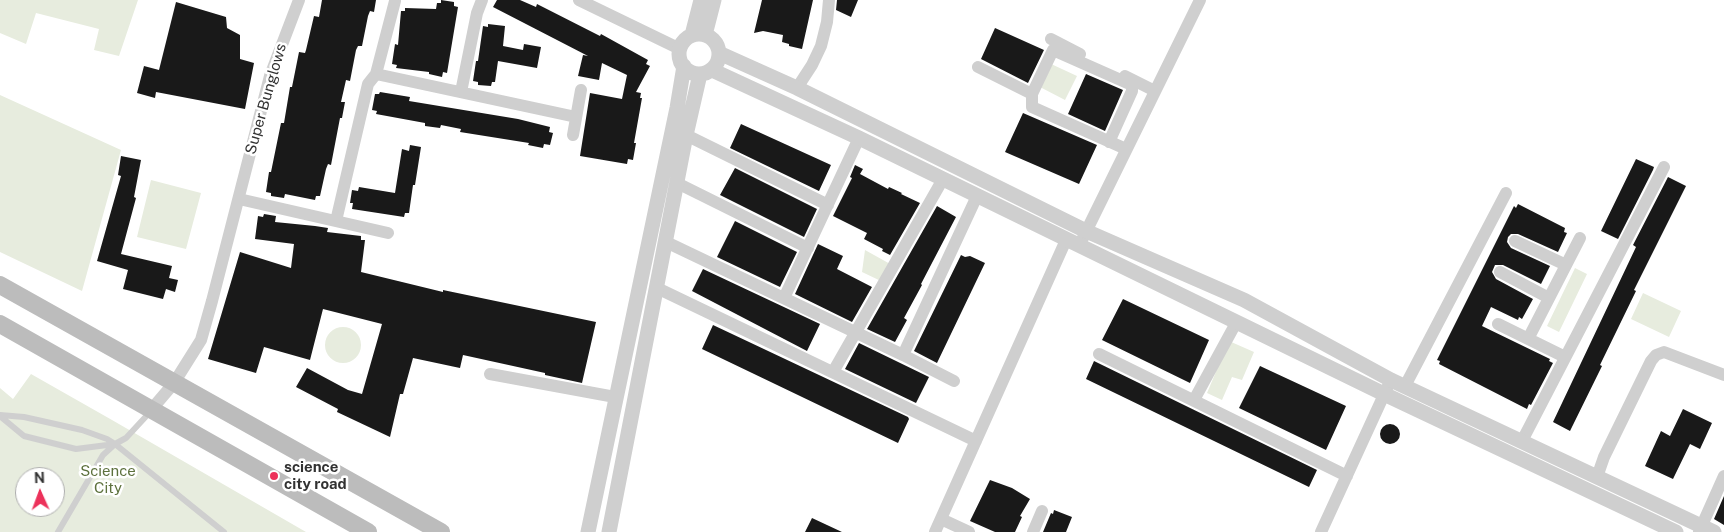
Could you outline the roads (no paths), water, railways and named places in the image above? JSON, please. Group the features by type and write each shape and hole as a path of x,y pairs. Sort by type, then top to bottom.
{"main road":[{"path":"0,286 441,532"},
{"path":"0,324 368,532"}],"street":[{"name":"Super Bunglows","path":"152,410 174,383 201,340 270,76 299,0"},
{"path":"462,92 476,13 482,0"},
{"path":"579,0 680,49"},
{"path":"699,35 701,0"},
{"path":"699,35 714,0"},
{"path":"796,88 812,65 821,46 827,22 829,0"},
{"path":"935,532 976,441 1072,243 1086,231 1200,0"},
{"path":"336,221 368,84 376,74 396,1"},
{"path":"609,532 686,135 706,72 719,59 720,53 715,42 699,35 687,38 680,49 681,61 684,66 694,73 706,72 859,138 1236,323 1676,532"},
{"path":"1051,39 1155,91"},
{"path":"1110,142 1132,91 1132,85 1053,50 1032,94 1032,107 1110,142 1126,149"},
{"path":"720,53 796,88 1086,231 1244,300 1391,380 1705,530 1724,476"},
{"path":"588,532 677,108 684,66"},
{"path":"978,67 1032,94"},
{"path":"376,74 576,117"},
{"path":"572,135 582,90"},
{"path":"686,135 828,205"},
{"path":"784,298 859,138"},
{"path":"1522,441 1664,167"},
{"path":"833,372 942,178"},
{"path":"677,183 808,248"},
{"path":"1405,386 1506,194"},
{"path":"903,355 977,196"},
{"path":"238,199 388,233"},
{"path":"1528,339 1580,238"},
{"path":"1515,241 1566,264"},
{"path":"666,242 954,381"},
{"path":"1500,272 1549,298"},
{"path":"657,288 976,441"},
{"path":"1194,400 1236,323"},
{"path":"1498,324 1565,357"},
{"path":"1597,477 1608,449 1650,361 1656,355 1664,352 1724,376"},
{"path":"1099,354 1347,476"},
{"path":"490,374 615,397"},
{"path":"1321,532 1391,380"},
{"path":"1033,532 1042,511"},
{"path":"941,519 969,532"}],"lane":[{"path":"58,532 103,455 115,444 126,438 152,410"},
{"path":"0,416 24,436 76,449 115,444"},
{"path":"0,416 24,417 82,430 107,439 224,532"}],"place":[{"name":"science city road","path":"274,476"}],"park label":[{"name":"Science City","path":"108,480"}]}
